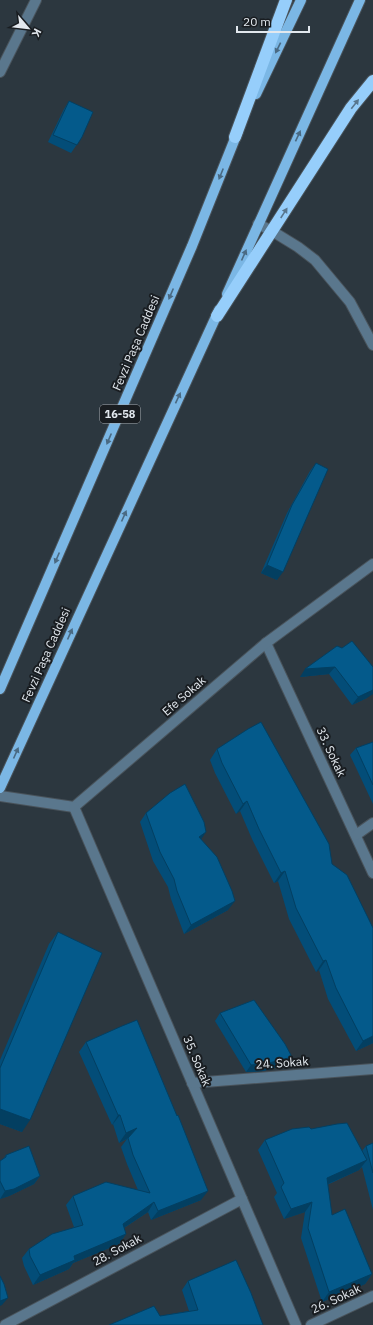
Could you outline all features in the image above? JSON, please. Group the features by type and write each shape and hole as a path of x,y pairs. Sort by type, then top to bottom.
{"highway":[{"path":"235,137 286,0"},
{"path":"216,316 351,108 373,81"}],"main road":[{"name":"Fevzi Paşa Caddesi","path":"0,689 189,254 235,137 301,0"},
{"name":"Fevzi Paşa Caddesi","path":"0,788 360,0"}],"street":[{"path":"0,72 36,0"},
{"path":"258,224 298,247 315,260 350,302 373,345"},
{"name":"Efe Sokak","path":"74,807 266,643 373,564"},
{"name":"33. Sokak","path":"266,643 373,873"},
{"path":"0,796 74,807"},
{"name":"35. Sokak","path":"74,807 296,1325"},
{"path":"356,835 373,823"},
{"name":"24. Sokak","path":"192,1083 373,1069"},
{"name":"28. Sokak","path":"5,1325 242,1199"},
{"name":"26. Sokak","path":"311,1325 373,1296"}],"building":[{"path":"69,101 93,112 77,145 53,135"},
{"path":"316,463 328,469 283,572 267,565 292,505"},
{"path":"352,641 373,667 373,690 358,697 335,667 305,669 337,646 342,648"},
{"path":"261,722 329,844 332,864 347,875 373,928 373,1036 363,1041 336,988 326,960 323,961 296,908 285,871 281,873 247,801 243,804 222,763 217,749"},
{"path":"373,742 373,785 356,748"},
{"path":"185,784 204,822 206,832 199,837 217,857 235,901 191,925 177,891 174,879 160,852 146,813 170,793"},
{"path":"58,932 102,953 30,1120 0,1109 0,1068"},
{"path":"254,1000 285,1044 292,1057 269,1063 251,1065 220,1013"},
{"path":"137,1020 177,1116 178,1115 208,1191 158,1211 154,1202 123,1224 126,1234 74,1256 75,1260 40,1275 30,1256 29,1249 52,1234 83,1225 73,1196 106,1182 150,1193 133,1155 128,1138 137,1128 126,1133 120,1115 118,1115 86,1042"},
{"path":"347,1123 367,1160 327,1178 332,1215 345,1209 372,1274 329,1292 308,1228 312,1202 291,1209 281,1187 284,1183 265,1140 292,1129 309,1127 311,1129"},
{"path":"373,1143 373,1173 366,1146"},
{"path":"29,1146 40,1176 14,1189 5,1191 0,1181 0,1161 6,1157 6,1155"},
{"path":"236,1260 263,1325 109,1325 154,1306 160,1316 198,1310 188,1281"},
{"path":"0,1276 8,1298 0,1301"}]}
